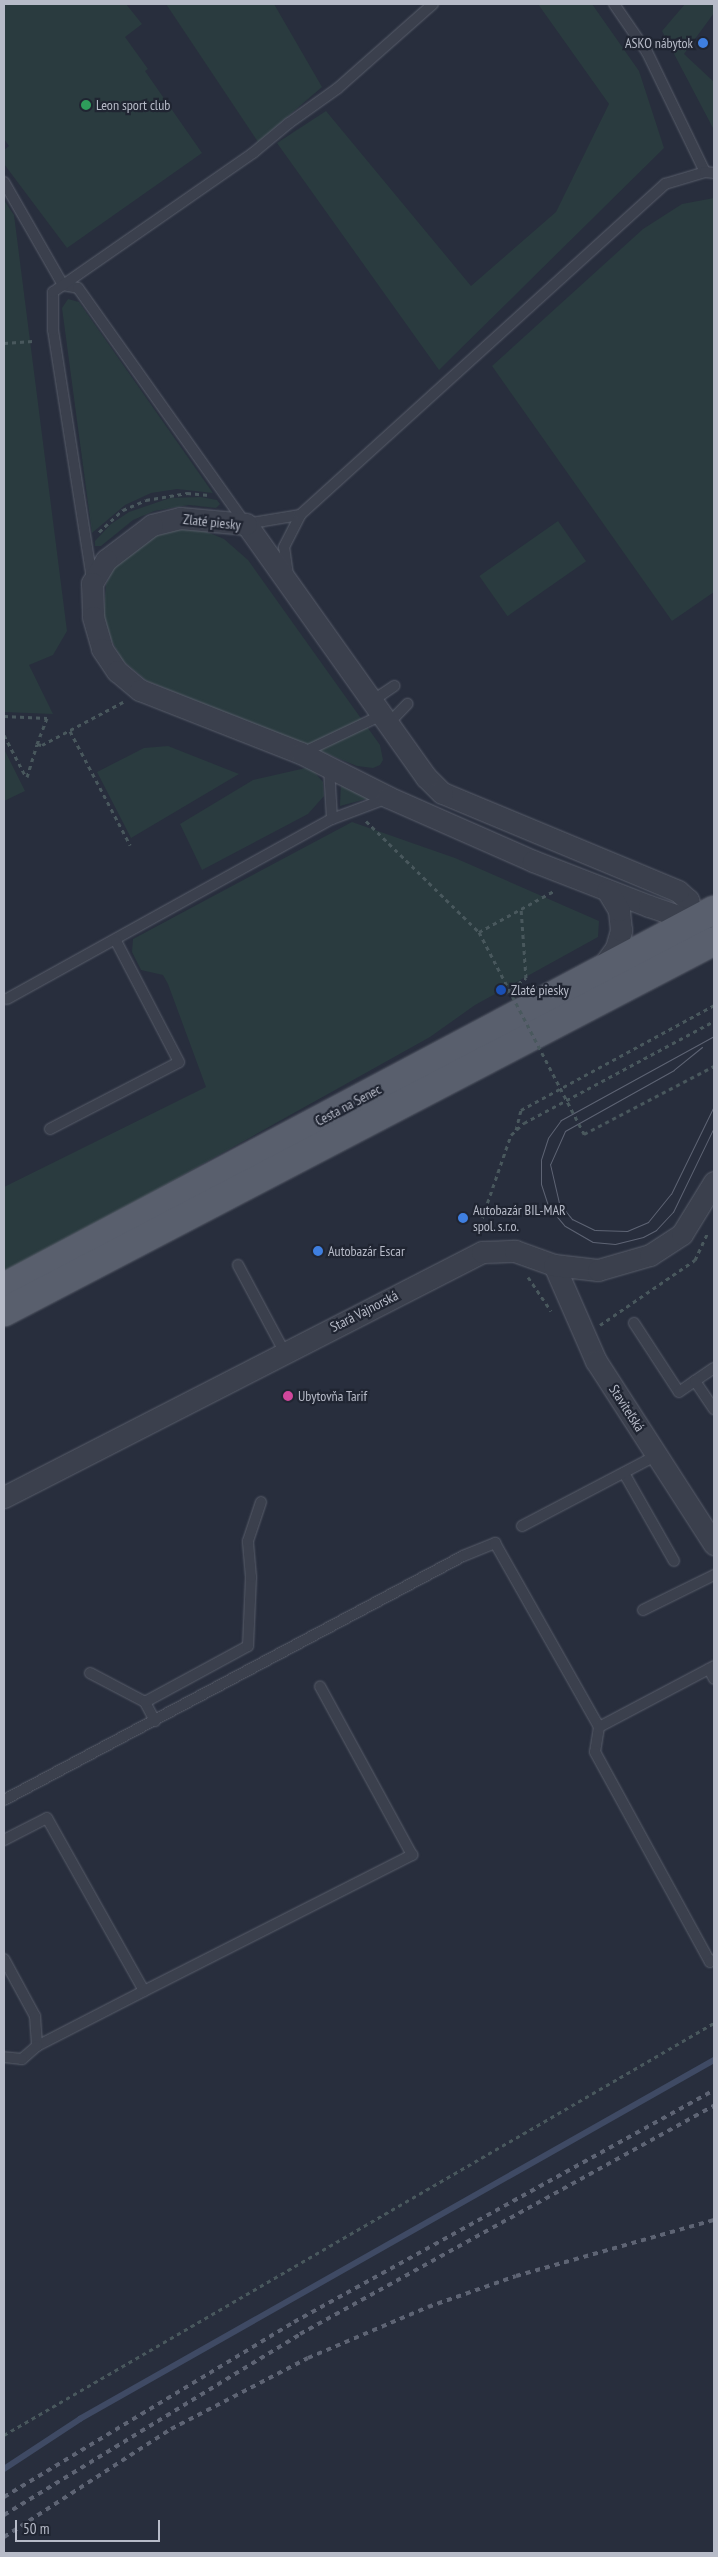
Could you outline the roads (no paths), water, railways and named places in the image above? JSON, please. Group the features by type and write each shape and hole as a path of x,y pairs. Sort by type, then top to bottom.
{"main road":[{"name":"Cesta na Senec","path":"4,1287 598,973 707,918"},
{"name":"Cesta na Senec","path":"4,1312 714,941"}],"street":[{"name":"Zlaté piesky","path":"707,918 607,890 437,805 426,777 246,524 180,518 152,525 106,560 92,583 93,616 102,648 117,671 140,690 301,753 388,798 437,805 678,891 707,918"},
{"path":"598,973 616,948 622,930 619,910 607,890"},
{"name":"Cesta na Senec","path":"640,980 680,940 707,918"},
{"name":"Stará Vajnorská","path":"4,1498 284,1351 482,1252 515,1251 554,1265 598,1270 650,1256 682,1234 714,1182"},
{"name":"Staviteľská","path":"554,1265 596,1361 714,1544"}],"lane":[{"path":"92,583 53,330 53,292 253,152 289,123 338,88 433,4"},
{"path":"290,586 284,547 300,515 665,184 710,172 647,52 614,4"},
{"path":"4,182 63,285 78,288 246,524 300,515"},
{"path":"380,713 394,686"},
{"path":"301,753 380,713 407,704"},
{"path":"330,768 332,819"},
{"path":"7,999 116,941 332,819 388,798"},
{"path":"50,1129 180,1062 116,941"},
{"path":"238,1265 284,1351"},
{"path":"634,1323 678,1392 714,1368"},
{"path":"695,1380 714,1409"},
{"path":"522,1526 657,1455"},
{"path":"624,1473 674,1561"},
{"path":"145,1702 248,1646 251,1577 248,1541 261,1502"},
{"path":"4,1800 156,1721 463,1556 495,1543 599,1727 596,1752 710,1962 714,1960"},
{"path":"644,1610 714,1575"},
{"path":"599,1727 712,1668 714,1679"},
{"path":"90,1672 145,1702 156,1721"},
{"path":"4,2057 22,2059 37,2046 412,1854 320,1686"},
{"path":"4,1840 47,1818 144,1991"},
{"path":"4,1959 35,2016 37,2046"}],"waterway":[{"path":"4,2469 80,2419 714,2060"}],"tram line":[{"path":"714,1036 561,1120 548,1138 541,1160 541,1184 548,1206 565,1226 593,1242 615,1244 643,1237 656,1230 673,1212 714,1127"},
{"path":"702,1047 674,1070 565,1131 550,1164 559,1203 572,1219 595,1230 627,1231 648,1222 671,1194 714,1106"}],"railway":[{"path":"4,2497 294,2322 714,2090"},
{"path":"4,2515 300,2334 714,2105"},
{"path":"4,2537 171,2429 308,2358 428,2307 516,2276 714,2220"}],"place":[{"name":"ASKO nábytok","path":"703,43"},
{"name":"Leon sport club","path":"86,105"},
{"name":"Zlaté piesky","path":"501,990"},
{"name":"Autobazár BIL-MAR spol. s.r.o.","path":"463,1218"},
{"name":"Autobazár Escar","path":"318,1251"},
{"name":"Ubytovňa Tarif","path":"288,1396"}]}
